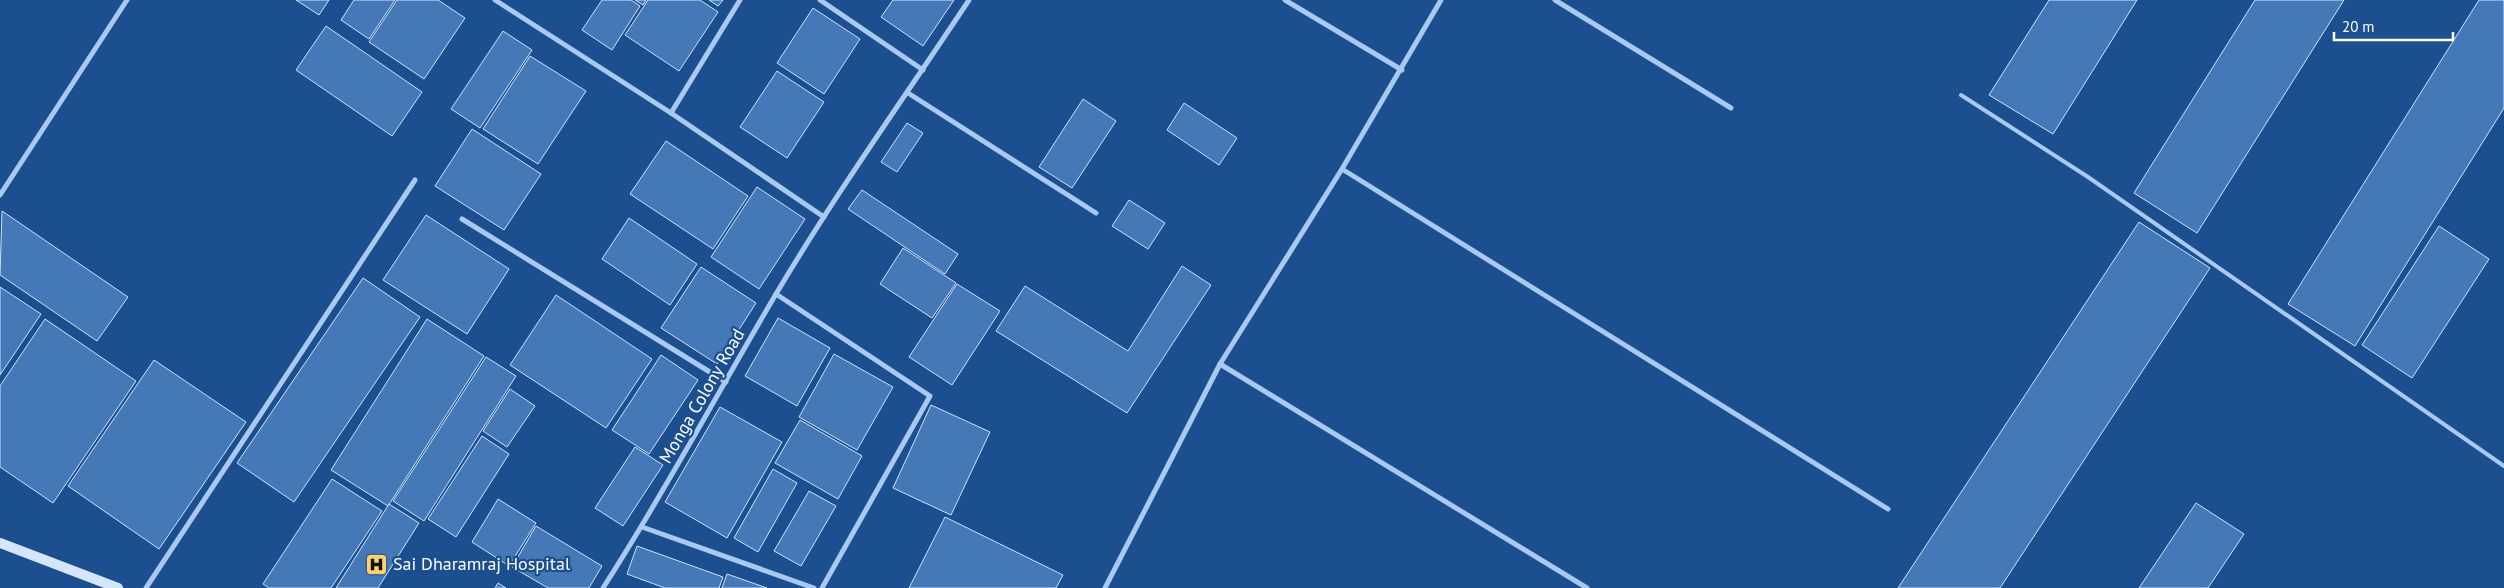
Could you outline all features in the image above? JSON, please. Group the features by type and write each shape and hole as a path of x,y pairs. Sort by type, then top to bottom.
{"main road":[{"path":"0,543 118,588"}],"street":[{"path":"0,195 127,0"},
{"path":"496,0 672,114 824,216"},
{"path":"672,114 740,0"},
{"path":"820,0 923,70"},
{"name":"Monga Colony Road","path":"603,588 642,527 776,294 824,216 969,0"},
{"path":"1285,0 1402,70"},
{"path":"1105,588 1220,364 1342,169 1402,70 1441,0"},
{"path":"1555,0 1732,108"},
{"path":"908,93 1096,213"},
{"path":"1342,169 1888,509"},
{"path":"146,588 414,180"},
{"path":"462,219 726,382"},
{"path":"776,294 930,396 822,588"},
{"path":"1220,364 1587,588"},
{"path":"642,527 814,588"}],"lane":[{"path":"1961,96 2088,177 2504,466"}],"building":[{"path":"296,0 329,0 319,15"},
{"path":"354,0 395,0 369,39 341,20"},
{"path":"397,0 438,0 465,18 424,79 369,42"},
{"path":"602,0 631,0 640,6 612,50 582,30"},
{"path":"635,0 646,0 643,5"},
{"path":"648,0 700,0 718,12 679,71 625,35"},
{"path":"709,0 723,0 718,6"},
{"path":"893,0 954,0 923,46 881,17"},
{"path":"2049,0 2137,0 2053,134 1989,95"},
{"path":"2255,0 2344,0 2197,233 2134,193"},
{"path":"2479,0 2504,0 2504,108 2355,346 2288,304"},
{"path":"813,8 860,39 824,94 777,63"},
{"path":"326,26 422,92 392,136 296,70"},
{"path":"503,31 532,50 480,128 451,109"},
{"path":"530,56 586,91 538,164 483,129"},
{"path":"777,71 824,102 787,158 740,127"},
{"path":"1083,99 1116,121 1072,188 1039,167"},
{"path":"1184,103 1237,138 1219,165 1167,130"},
{"path":"907,123 923,133 897,172 881,162"},
{"path":"472,129 541,174 504,230 435,186"},
{"path":"666,141 748,196 713,249 630,194"},
{"path":"757,187 805,219 759,289 711,257"},
{"path":"862,190 958,254 945,274 848,209"},
{"path":"1129,200 1165,223 1148,249 1112,226"},
{"path":"2,211 128,297 97,341 0,275"},
{"path":"426,215 509,269 467,334 383,280"},
{"path":"629,218 697,264 670,305 602,259"},
{"path":"2139,222 2210,268 2000,588 1898,588"},
{"path":"2439,226 2489,259 2412,378 2362,345"},
{"path":"903,248 956,283 932,318 880,284"},
{"path":"1182,266 1211,285 1127,413 996,331 1025,286 1128,351"},
{"path":"701,267 756,303 717,364 661,328"},
{"path":"363,278 420,317 294,502 237,463"},
{"path":"957,284 1000,311 952,385 909,357"},
{"path":"0,287 41,314 0,375"},
{"path":"556,295 652,359 606,428 510,365"},
{"path":"778,318 830,348 797,406 745,376"},
{"path":"45,319 136,381 53,503 0,467 0,386"},
{"path":"427,319 484,356 388,506 331,470"},
{"path":"834,354 893,387 857,450 799,417"},
{"path":"661,355 698,380 649,454 612,430"},
{"path":"486,357 516,376 424,521 393,501"},
{"path":"154,360 246,422 159,549 68,486"},
{"path":"510,389 535,406 507,447 483,431"},
{"path":"931,405 990,432 951,515 893,488"},
{"path":"720,407 782,442 727,538 665,502"},
{"path":"800,420 862,456 838,499 775,463"},
{"path":"482,436 509,454 456,537 428,519"},
{"path":"635,447 663,465 623,526 595,508"},
{"path":"773,469 797,483 758,552 734,538"},
{"path":"332,479 382,511 331,588 269,588 263,584"},
{"path":"809,491 836,506 801,566 774,551"},
{"path":"498,499 536,523 509,566 472,542"},
{"path":"2196,503 2244,534 2208,588 2139,588"},
{"path":"389,504 419,523 378,588 336,588"},
{"path":"945,517 1063,575 1056,588 909,588"},
{"path":"536,526 602,566 589,588 548,588 512,567"},
{"path":"637,546 723,577 719,588 665,588 627,574"},
{"path":"727,574 767,588 722,588"},
{"path":"498,583 506,588 495,588"}],"place":[{"name":"Sai Dharamraj Hospital","path":"377,564"}]}
